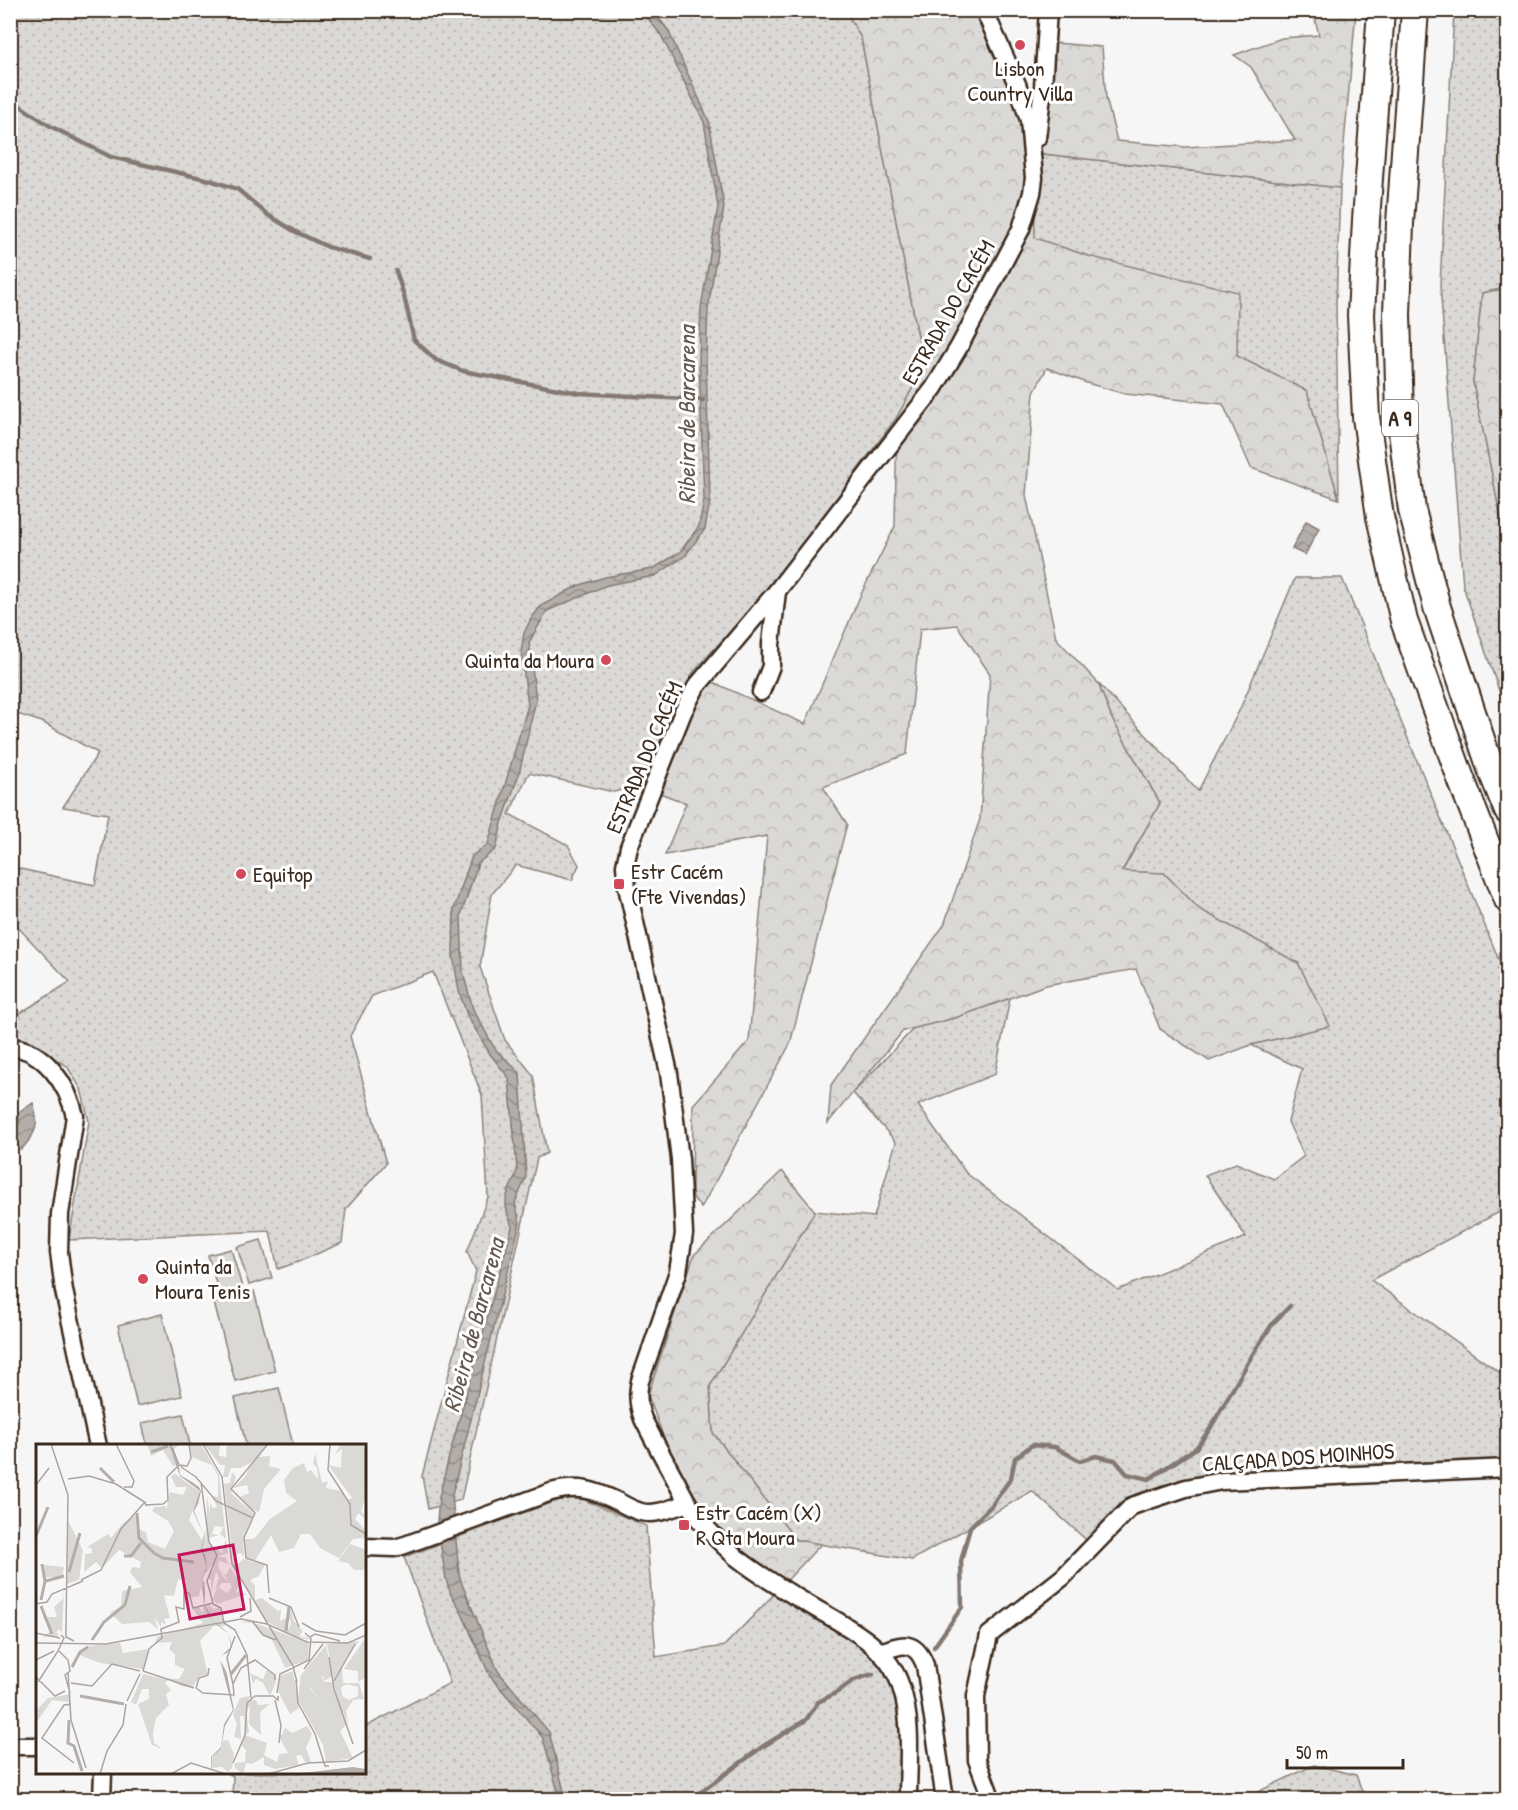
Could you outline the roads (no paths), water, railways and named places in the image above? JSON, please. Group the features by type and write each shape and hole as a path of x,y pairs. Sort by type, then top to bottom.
{"highway":[{"name":"A 9","path":"1381,10 1366,209 1361,315 1366,417 1380,518 1404,621 1508,900"},
{"name":"A 9","path":"1415,10 1400,223 1397,315 1400,416 1412,510 1437,607 1491,769 1508,811"}],"street":[{"name":"ESTRADA DO CACÉM","path":"908,1800 908,1714 897,1677 880,1652 859,1635 780,1588 736,1557 712,1534 688,1503 643,1419 638,1401 638,1390 678,1272 684,1234 674,1101 627,887 625,866 629,847 683,712 692,696 711,669 777,591 934,388 960,346 1021,228 1032,193 1034,162 1029,120 1017,84 984,10"},
{"path":"1034,162 1043,87 1048,10"},
{"path":"760,692 771,666 777,591"},
{"path":"10,1047 18,1047 32,1053 59,1077 66,1088 75,1116 60,1214 59,1252 64,1291 98,1444"},
{"name":"CALÇADA DOS MOINHOS","path":"992,1800 977,1760 976,1696 989,1635 1064,1577 1131,1506 1186,1488 1222,1481 1508,1468"},
{"path":"366,1547 394,1548 565,1489 576,1488 598,1492 641,1512 657,1512 688,1503"},
{"path":"880,1652 899,1645 910,1646 922,1657 945,1800"},
{"path":"10,1746 36,1746"},
{"path":"102,1800 103,1774"}],"water":[{"path":"642,11 653,11 668,30 709,121 724,207 708,309 706,360 710,501 705,529 685,556 655,576 607,585 547,611 529,642 536,700 519,774 502,823 496,849 478,863 461,915 463,973 473,1009 495,1049 520,1073 526,1177 515,1203 520,1223 452,1495 459,1574 498,1671 549,1732 566,1799 560,1799 543,1738 490,1676 459,1607 451,1595 446,1579 437,1522 439,1497 449,1457 512,1227 506,1202 517,1169 509,1078 490,1054 467,1015 459,991 453,955 454,909 472,856 488,844 528,705 521,652 524,633 531,619 541,606 577,586 605,577 653,569 680,552 699,526 704,501 699,360 701,308 718,207 704,122 661,35"},
{"path":"1306,521 1319,528 1305,555 1292,549"},
{"path":"33,1103 36,1118 35,1129 21,1150 11,1136 20,1121 17,1114"}],"waterway":[{"path":"10,99 50,126 111,157 210,180 237,189 268,215 296,232 328,247 370,259"},
{"name":"Ribeira de Barcarena","path":"396,271 414,340 436,360 463,371 579,393 703,400"},
{"path":"934,1647 962,1607 961,1561 970,1527 992,1505 1011,1478 1015,1458 1032,1445 1055,1447 1080,1461 1096,1456 1115,1460 1127,1474 1149,1479 1196,1448 1210,1429 1273,1323 1290,1306"},
{"path":"690,1800 762,1747 806,1720 818,1702 854,1680 873,1674"}],"place":[{"name":"Lisbon Country Villa","path":"1020,45"},
{"name":"Quinta da Moura","path":"606,660"},
{"name":"Equitop","path":"241,874"},
{"name":"Estr Cacém (Fte Vivendas)","path":"619,884"},
{"name":"Quinta da Moura Tenis","path":"143,1279"},
{"name":"Estr Cacém (X) R Qta Moura","path":"684,1525"}]}
